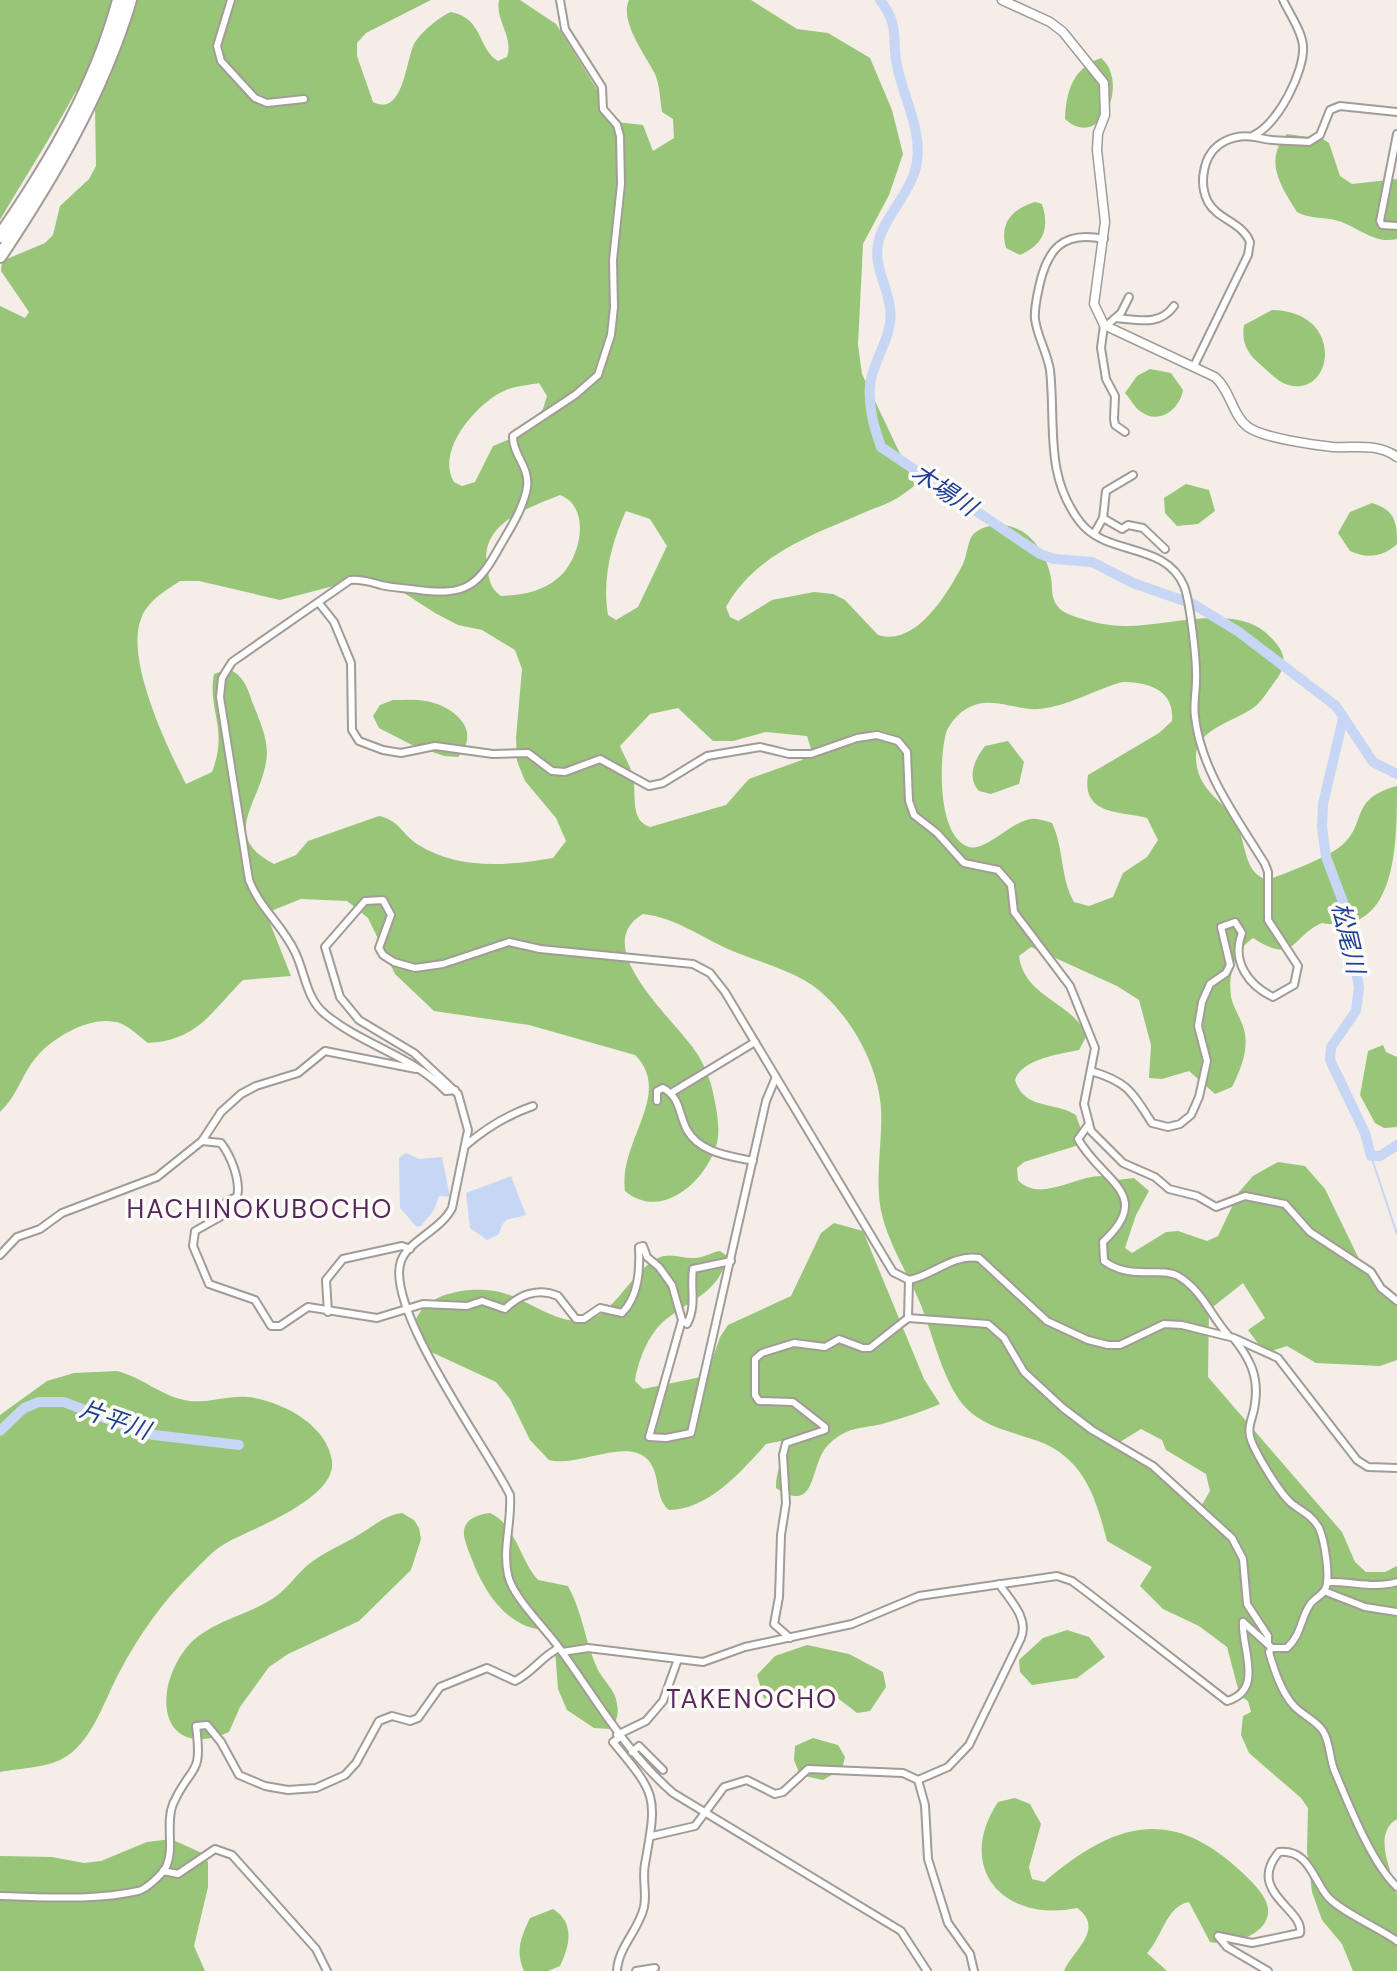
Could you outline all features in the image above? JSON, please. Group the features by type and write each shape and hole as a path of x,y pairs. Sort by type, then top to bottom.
{"highway":[{"path":"0,236 56,149 90,80 120,0"},
{"path":"0,256 48,182 82,122 130,0"}],"street":[{"path":"231,0 217,46 221,61 255,98 267,103 304,99"},
{"path":"455,1090 446,1091 422,1070 322,1012 313,1001 290,942 254,893 249,880 223,729 222,678 232,662 350,580 362,579 382,585 439,592 458,591 472,584 490,564 526,493 527,475 512,444 513,436 575,395 603,366 614,307 613,260 621,184 620,136 617,125 603,108 602,87 565,29 560,0"},
{"path":"1002,0 1050,22 1063,32 1104,83 1105,115 1098,133 1097,150 1105,204 1104,239 1094,304 1105,326 1101,348 1106,379 1115,396 1115,425 1125,432"},
{"path":"1194,366 1248,255 1250,242 1242,229 1213,209 1207,201 1202,177 1206,158 1223,141 1254,135 1275,116 1293,86 1302,58 1302,41 1283,0"},
{"path":"1254,135 1259,138 1309,142 1320,135 1331,110 1340,106 1397,112"},
{"path":"1397,134 1380,221 1382,225 1397,226"},
{"path":"1091,1071 1116,1079 1128,1087 1152,1123 1168,1127 1180,1124 1191,1115 1206,1072 1207,1061 1198,1026 1202,1002 1210,984 1226,973 1230,965 1221,927 1235,922 1239,927 1242,933 1237,948 1239,962 1254,987 1273,997 1294,985 1298,978 1298,966 1294,957 1268,920 1268,872 1265,864 1203,756 1194,716 1196,667 1186,590 1178,574 1154,555 1094,534 1081,524 1065,498 1055,470 1050,370 1035,319 1044,265 1056,247 1073,237 1087,235 1104,239"},
{"path":"1105,326 1116,318 1129,297"},
{"path":"1116,318 1158,321 1167,316 1174,306"},
{"path":"1105,326 1194,366 1225,386 1239,417 1256,431 1332,447 1374,447 1388,450 1397,457"},
{"path":"1094,534 1103,518 1106,491 1133,475"},
{"path":"1103,518 1122,529 1128,524 1143,528 1165,549"},
{"path":"319,603 334,622 351,663 352,730 359,741 383,750 401,753 435,746 493,754 528,754 552,771 565,772 600,760 649,786 663,783 707,756 760,747 789,754 811,754 857,738 877,735 898,741 907,752 909,802 914,815 937,833 964,863 998,870 1011,885 1014,912 1069,986 1095,1048 1083,1104 1089,1124 1103,1146 1123,1163 1155,1177 1169,1189 1197,1196 1216,1206 1245,1196 1285,1204 1310,1232 1371,1272 1381,1288 1397,1301"},
{"path":"928,1971 901,1930 673,1793 618,1736 508,1577 506,1558 512,1515 510,1495 414,1331 400,1277 400,1263 410,1249 447,1218 457,1197 468,1130 466,1116 455,1090 409,1049 359,1020 340,997 325,947 365,901 383,900 391,915 379,948 383,955 415,968 443,964 509,942 540,949 694,964 710,973 725,992 893,1272 909,1280 934,1272 960,1258 979,1258 1047,1321 1088,1340 1108,1345 1120,1345 1168,1324 1232,1337 1284,1363 1357,1460 1368,1467 1397,1468"},
{"path":"671,1093 755,1042"},
{"path":"0,1255 17,1237 40,1229 62,1213 157,1177 202,1141 222,1112 246,1090 298,1073 325,1051 422,1070"},
{"path":"408,1306 467,1306 482,1301 505,1309 516,1298 550,1292 558,1296 576,1319 584,1319 600,1308 622,1313 628,1308 638,1279 639,1247 643,1246 647,1257 659,1267 672,1285 682,1320 649,1437 654,1439 691,1433 766,1101 776,1077"},
{"path":"657,1101 659,1089 671,1093 676,1097 687,1130 696,1141 719,1153 753,1161"},
{"path":"466,1146 492,1125 533,1106"},
{"path":"0,1896 87,1897 140,1891 163,1871 168,1863 169,1818 173,1803 199,1762 196,1726 207,1726 221,1742 239,1775 265,1786 288,1790 316,1788 345,1775 356,1763 379,1721 391,1716 411,1721 418,1718 440,1687 487,1668 515,1681 548,1653 560,1650 588,1648 712,1661 745,1647 852,1623 919,1596 1043,1576 1072,1581 1227,1701 1245,1690 1250,1670 1242,1622 1270,1646 1287,1648 1296,1640 1306,1610 1324,1591 1327,1582 1324,1546 1318,1527 1306,1511 1290,1502 1260,1460 1250,1437 1250,1423 1256,1403 1254,1367 1214,1318 1205,1300 1177,1275 1122,1271 1104,1261 1102,1242 1119,1227 1127,1203 1122,1192 1086,1153 1078,1139 1089,1124"},
{"path":"202,1141 221,1143 227,1151 239,1189 237,1197 224,1205 220,1217 195,1231 193,1237 193,1246 209,1284 256,1300 271,1326 280,1326 308,1307 377,1318 406,1310 408,1306"},
{"path":"328,1312 326,1280 342,1259 402,1246 410,1249"},
{"path":"682,1320 687,1324 690,1317 694,1291 693,1269 731,1261"},
{"path":"908,1318 909,1280"},
{"path":"790,1638 774,1624 779,1597 781,1535 786,1503 782,1455 786,1443 825,1430 825,1427 793,1402 759,1401 755,1395 755,1359 762,1353 794,1343 825,1347 839,1339 870,1348 908,1318 988,1324 1004,1338 1024,1372 1063,1408 1092,1430 1153,1466 1239,1545 1247,1604 1268,1636 1272,1665 1283,1690 1294,1706 1324,1734 1334,1770 1378,1865 1397,1887"},
{"path":"1327,1582 1350,1581 1372,1585 1397,1582"},
{"path":"652,1836 695,1826 724,1787 747,1780 775,1794 783,1792 808,1769 903,1773 918,1780 948,1767 969,1745 1024,1629 1023,1620 999,1584"},
{"path":"1324,1591 1365,1607 1397,1612"},
{"path":"617,1971 617,1961 644,1908 644,1866 652,1836 652,1797 613,1742 618,1736 646,1721 663,1701 678,1659"},
{"path":"632,1752 639,1746 663,1770"},
{"path":"918,1780 925,1805 928,1859 948,1923 970,1954 974,1971"},
{"path":"163,1871 178,1874 215,1849 232,1854 316,1949 327,1971"},
{"path":"1268,1971 1227,1947 1218,1936 1252,1942 1300,1933 1301,1927 1297,1918 1278,1902 1272,1888 1271,1865 1279,1852 1295,1853 1310,1867 1334,1904 1397,1941"},
{"path":"636,1971 654,1968"}],"green space":[{"path":"0,0 431,0 366,33 357,43 357,56 373,102 383,105 391,102 397,95 417,39 441,17 451,12 462,16 475,27 486,49 498,61 507,57 509,49 498,8 499,0 520,0 556,24 598,91 599,110 608,121 643,125 653,151 674,138 673,119 662,112 657,78 630,28 627,8 629,0 751,0 797,29 828,33 870,58 892,110 903,154 889,195 863,244 858,345 862,374 915,485 892,501 799,542 766,562 737,590 726,607 730,617 738,621 772,600 814,592 833,594 845,600 878,635 892,637 905,633 929,616 948,590 964,562 973,534 990,526 1013,527 1031,538 1038,547 1048,567 1054,601 1067,613 1093,622 1119,626 1197,619 1234,619 1265,632 1276,643 1284,660 1283,666 1265,696 1249,711 1219,726 1202,739 1196,758 1201,779 1236,823 1250,864 1259,876 1267,880 1334,851 1349,838 1371,798 1397,786 1396,834 1388,882 1379,901 1365,916 1347,924 1322,923 1286,949 1267,946 1253,938 1246,943 1237,957 1230,980 1231,997 1246,1041 1243,1061 1232,1087 1215,1094 1189,1071 1162,1079 1149,1078 1151,1045 1139,1000 1117,986 1031,947 1019,956 1030,981 1071,1014 1087,1035 1079,1050 1033,1062 1019,1073 1015,1080 1019,1090 1032,1101 1076,1115 1083,1135 1079,1145 1024,1162 1017,1168 1018,1180 1029,1187 1040,1189 1093,1177 1105,1176 1117,1180 1134,1178 1149,1191 1136,1215 1125,1248 1132,1253 1166,1232 1178,1231 1207,1241 1218,1236 1239,1192 1253,1176 1278,1162 1305,1166 1325,1189 1360,1261 1397,1300 1397,1360 1380,1366 1316,1363 1287,1346 1265,1353 1248,1330 1265,1318 1243,1283 1209,1310 1208,1377 1342,1532 1355,1562 1366,1572 1385,1572 1397,1566 1397,1819 1385,1834 1385,1844 1397,1895 1397,1971 1353,1971 1342,1944 1322,1920 1312,1892 1307,1851 1308,1808 1301,1798 1249,1753 1241,1735 1243,1716 1251,1712 1248,1701 1240,1696 1227,1647 1199,1626 1163,1609 1140,1586 1152,1567 1107,1541 1086,1481 1067,1458 1054,1448 982,1420 966,1408 953,1389 883,1219 878,1178 881,1108 873,1071 866,1053 845,1018 819,990 804,980 656,916 643,914 628,928 625,945 630,965 657,1005 700,1058 711,1084 718,1121 717,1143 704,1170 681,1192 654,1202 639,1199 625,1191 629,1154 647,1102 649,1086 645,1070 635,1055 529,1025 434,1011 395,974 368,918 347,901 301,899 266,913 291,976 243,980 202,1023 179,1037 165,1041 148,1043 122,1024 111,1021 100,1021 66,1033 39,1054 12,1098 0,1112 0,306 25,318 29,312 1,271 2,261 45,243 53,235 60,206 89,179 96,166 95,108 76,91 0,220","holes":["539,383 547,396 543,409 522,434 493,446 475,482 462,486 454,482 450,470 450,456 462,429 483,405 506,390","560,495 570,501 576,510 580,534 573,559 558,578 545,587 501,596 493,587 487,568 486,553 490,540 508,520","626,511 650,519 667,546 638,607 616,620 608,615 606,602 607,575 616,536","180,581 199,581 280,600 345,583 390,584 435,613 458,625 482,630 515,650 522,669 516,738 517,761 525,781 556,818 566,841 553,858 501,864 466,862 449,858 417,844 391,821 379,816 308,841 296,855 274,864 258,853 249,842 246,831 247,819 267,755 261,725 242,679 229,669 214,674 217,757 212,772 186,784 150,703 143,679 138,636 144,613 152,602","1122,682 1141,684 1158,690 1169,701 1172,710 1172,721 1159,733 1088,775 1088,789 1091,798 1098,805 1106,810 1147,818 1158,840 1147,857 1123,873 1113,897 1089,906 1074,902 1052,823 1036,819 1023,821 983,845 969,847 959,840 951,829 943,796 942,761 946,733 949,726 966,709 985,703 1031,709 1061,705","678,708 713,741 733,741 766,732 807,736 811,749 802,760 749,779 726,805 650,827 643,824 636,813 633,777 620,746 650,714","1141,1429 1162,1440 1166,1450 1206,1474 1210,1491 1200,1508 1120,1442"]},
{"path":"1101,58 1109,69 1113,82 1112,97 1100,121 1090,127 1078,127 1065,119 1069,90 1084,68"},
{"path":"1287,134 1323,139 1329,143 1340,176 1352,184 1397,179 1397,239 1381,239 1343,222 1297,212 1280,183 1275,164 1280,144"},
{"path":"1035,202 1042,204 1045,228 1039,241 1020,255 1006,248 1004,231 1014,213"},
{"path":"1272,310 1296,314 1312,324 1322,338 1325,353 1323,367 1315,379 1304,386 1281,382 1249,353 1244,338 1244,325"},
{"path":"1150,369 1171,373 1183,390 1173,409 1161,416 1154,417 1140,411 1125,393 1137,376"},
{"path":"1186,484 1209,490 1215,511 1198,524 1177,526 1165,513 1164,498"},
{"path":"1372,503 1390,513 1396,529 1397,544 1375,555 1350,551 1338,533 1350,512"},
{"path":"393,700 426,701 455,714 466,729 467,738 458,757 444,756 412,745 379,728 373,716 380,705"},
{"path":"1008,741 1024,762 1019,784 991,794 979,791 973,780 973,768 978,757 985,746"},
{"path":"1383,1045 1386,1052 1397,1057 1397,1127 1384,1128 1375,1123 1360,1095 1368,1051"},
{"path":"834,1223 863,1231 924,1379 940,1404 889,1422 844,1433 822,1453 811,1484 806,1492 799,1496 776,1488 782,1453 781,1441 766,1444 735,1477 711,1496 683,1508 669,1510 661,1499 653,1467 640,1454 629,1451 574,1460 549,1460 530,1440 510,1399 496,1382 429,1351 414,1326 425,1306 446,1295 471,1290 495,1291 515,1297 554,1316 575,1321 587,1320 609,1307 638,1274 658,1258 698,1258 720,1251 727,1256 718,1279 664,1321 653,1333 635,1381 643,1389 701,1377 710,1366 720,1337 728,1325 791,1296 821,1233"},
{"path":"117,1371 180,1399 197,1401 248,1397 288,1409 321,1436 332,1461 330,1475 322,1487 292,1510 218,1548 181,1584 135,1644 92,1728 76,1748 52,1763 0,1772 0,1415 47,1381 74,1373"},
{"path":"402,1513 414,1520 421,1539 411,1570 359,1621 288,1654 269,1667 240,1707 229,1732 207,1739 189,1738 177,1731 169,1719 166,1704 168,1687 174,1669 193,1641 216,1625 279,1594 321,1555 385,1518"},
{"path":"490,1513 512,1534 538,1580 568,1586 598,1670 616,1699 617,1718 609,1729 594,1728 567,1710 558,1689 555,1650 545,1630 531,1628 508,1615 482,1582 467,1547 464,1530 470,1520"},
{"path":"1067,1630 1089,1637 1105,1657 1077,1678 1032,1685 1020,1672 1019,1660 1043,1638"},
{"path":"807,1645 849,1654 883,1672 886,1687 870,1711 857,1713 839,1699 806,1688 764,1699 757,1675 775,1656"},
{"path":"813,1738 838,1745 845,1757 842,1769 823,1780 800,1775 794,1760 795,1746"},
{"path":"1015,1798 1030,1804 1041,1824 1029,1867 1032,1879 1044,1882 1091,1848 1115,1836 1138,1830 1161,1829 1185,1835 1209,1847 1235,1866 1264,1897 1268,1908 1267,1918 1263,1926 1247,1937 1228,1942 1210,1942 1189,1902 1181,1905 1170,1916 1147,1953 1167,1971 1064,1971 1088,1932 1085,1916 1077,1908 1051,1910 1028,1907 1009,1899 994,1886 985,1869 982,1849 986,1826 998,1802"},
{"path":"171,1839 202,1853 208,1862 208,1887 194,1946 205,1971 0,1971 0,1856 52,1857 84,1863 101,1861 147,1842"},
{"path":"553,1909 568,1928 568,1942 560,1966 548,1971 524,1971 520,1944 530,1918"}],"water":[{"path":"406,1153 419,1159 442,1157 450,1197 439,1196 434,1210 421,1226 417,1227 400,1208 399,1158"},
{"path":"511,1176 526,1215 506,1221 499,1234 487,1240 470,1228 466,1193"}],"waterway":[{"name":"木場川","path":"880,0 891,19 896,60 914,122 918,148 914,174 885,224 877,249 890,308 889,328 870,385 872,417 881,447 1040,554 1054,559 1092,562 1133,583 1193,604 1239,632 1336,706 1373,762 1397,774"},
{"name":"松尾川","path":"1343,719 1323,804 1322,827 1326,857 1343,902 1359,987 1356,1011 1331,1047 1330,1060 1365,1133 1371,1156 1380,1156 1397,1145"},
{"path":"1371,1156 1397,1234"},
{"name":"片平川","path":"0,1431 24,1408 39,1402 64,1402 146,1434 239,1445"}],"district":[{"name":"HACHINOKUBOCHO","path":"260,1209"},
{"name":"TAKENOCHO","path":"752,1699"}]}
